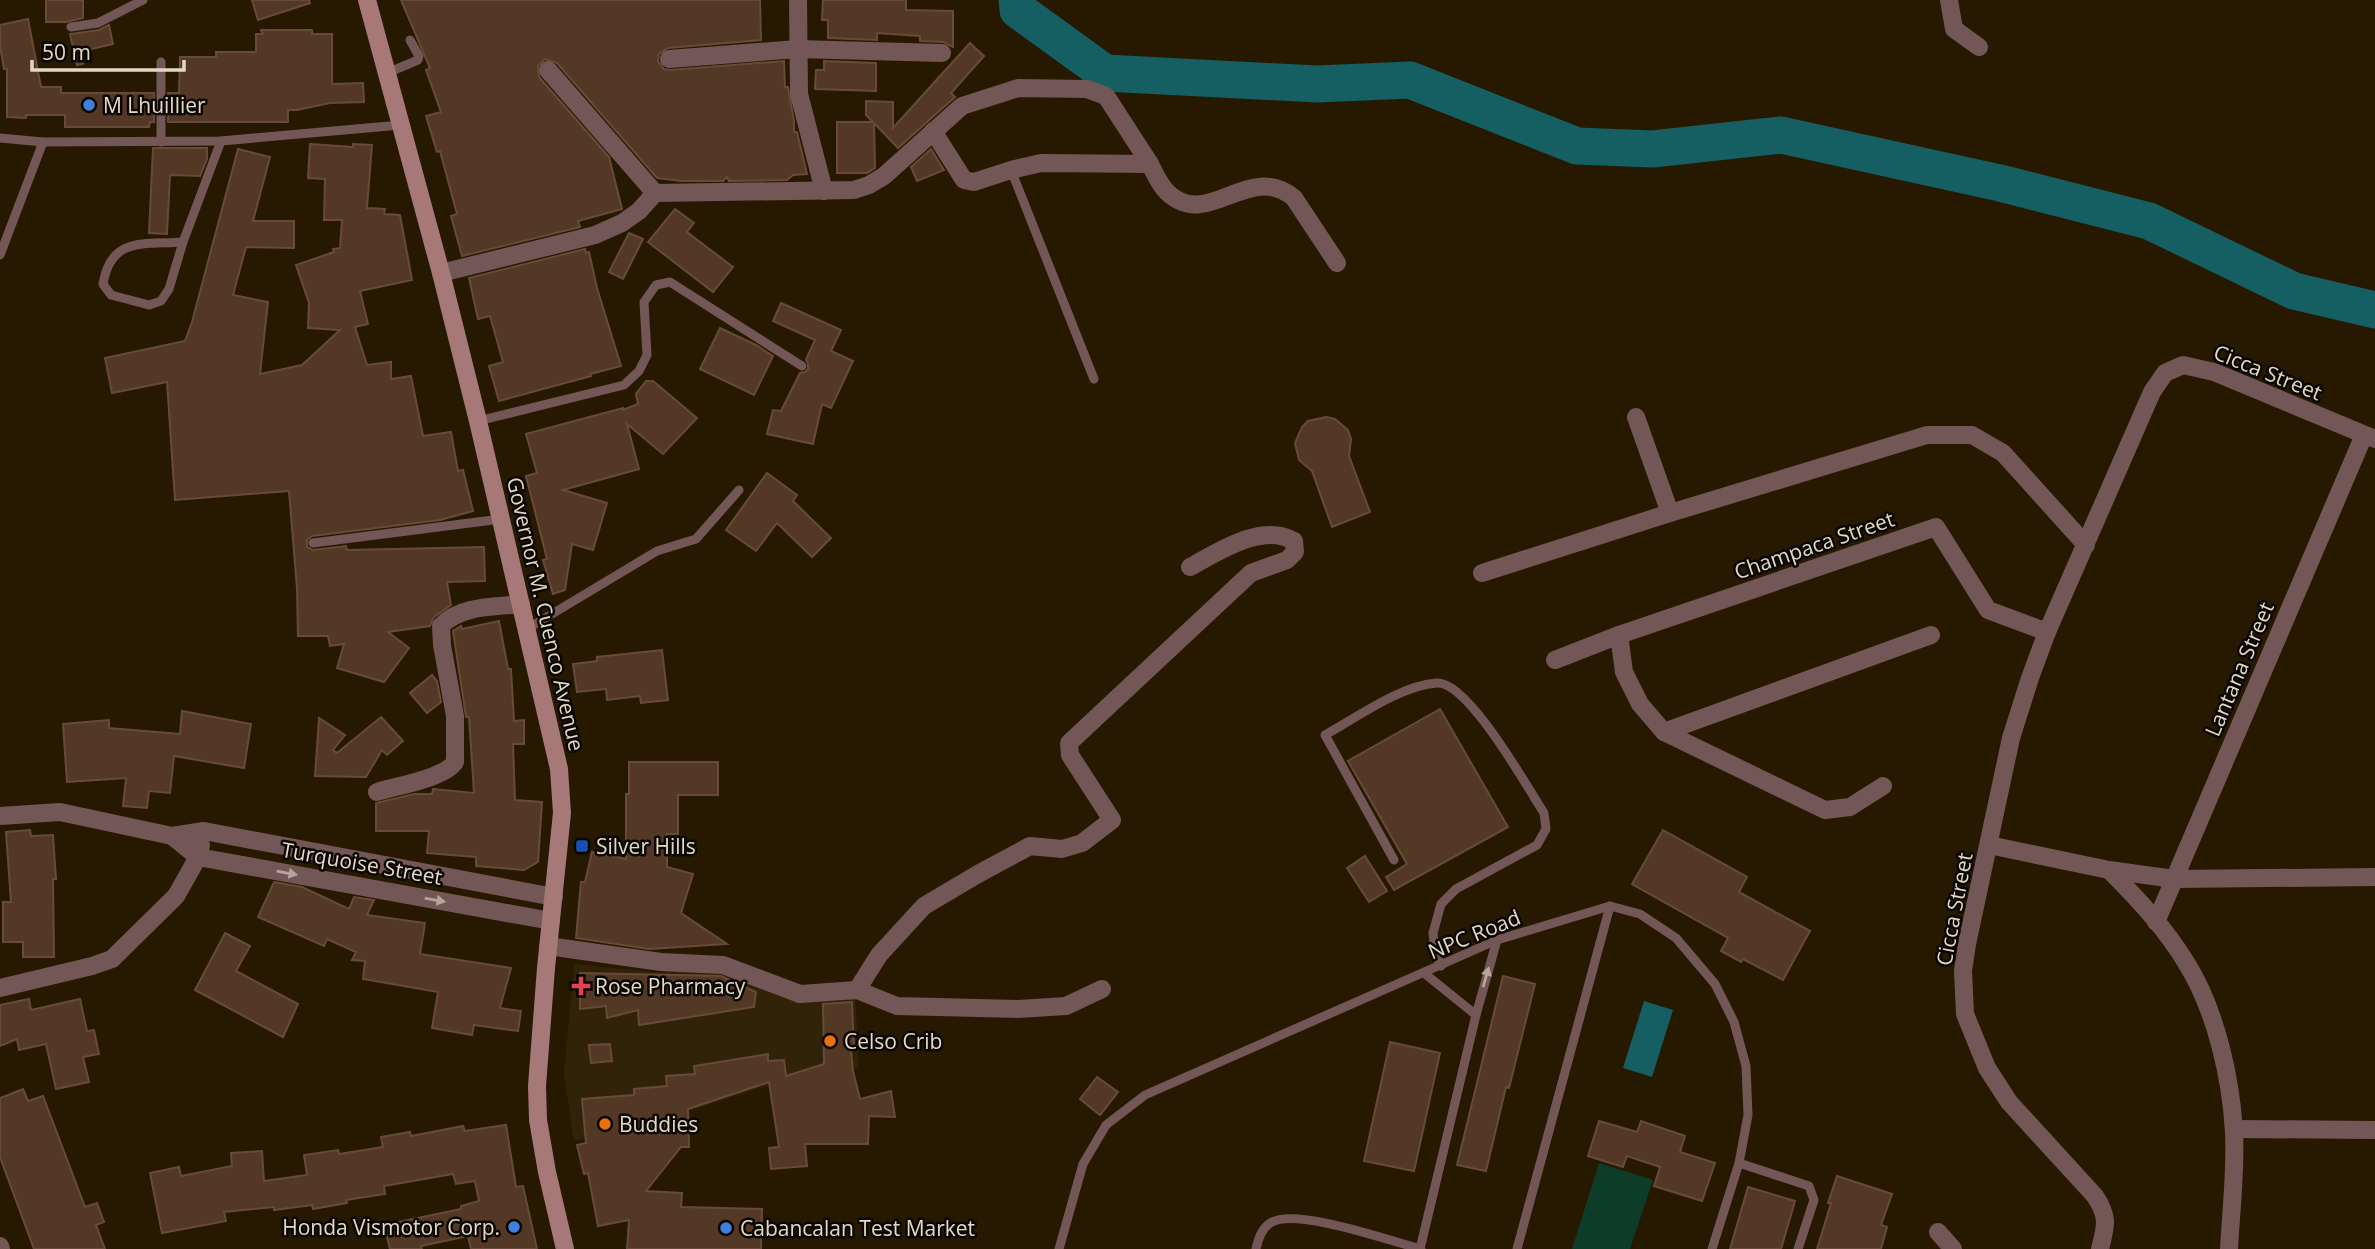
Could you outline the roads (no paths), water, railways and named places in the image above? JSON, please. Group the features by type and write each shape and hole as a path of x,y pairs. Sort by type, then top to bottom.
{"main road":[{"name":"Governor M. Cuenco Avenue","path":"368,0 478,421 559,769 562,813 538,1055 538,1120 565,1249"}],"street":[{"path":"798,0 799,94 824,191"},
{"path":"1949,0 1954,29 1979,47"},
{"path":"669,59 798,49 942,53"},
{"path":"548,70 655,192 854,190 869,186 884,176 962,106 1009,89 1087,89 1106,96 1169,194 1181,201 1199,204 1213,202 1261,185 1285,190 1294,198 1337,263"},
{"path":"933,131 964,180 974,182 1041,163 1150,164"},
{"path":"441,274 595,235 622,223 639,211 655,192"},
{"name":"Cicca Street","path":"2100,1249 2106,1226 2104,1210 2095,1196 2008,1102 1987,1068 1965,1014 1965,958 2011,738 2047,632 2152,392 2165,373 2183,365 2214,372 2370,437"},
{"path":"1636,417 1670,513"},
{"path":"1482,573 1927,435 1972,435 2003,453 2086,545"},
{"name":"Lantana Street","path":"2156,922 2370,437"},
{"name":"Champaca Street","path":"1555,660 1619,635 1937,527 1988,610 2047,632"},
{"path":"858,990 879,955 924,906 1030,846 1062,849 1082,843 1112,820 1070,755 1069,743 1251,573 1287,560 1295,552 1294,541 1287,536 1275,534 1237,541 1190,567"},
{"path":"377,792 435,775 451,768 455,761 455,716 441,626 450,617 464,611 521,604"},
{"path":"1619,635 1625,672 1640,704 1664,732 1825,810 1850,807 1882,786"},
{"path":"1664,732 1931,635"},
{"name":"Turquoise Street","path":"0,816 60,812 172,836 204,831 554,897"},
{"path":"0,988 112,959 176,896 198,857 204,831"},
{"name":"Turquoise Street","path":"172,836 198,857 551,920"},
{"path":"1989,845 2109,870 2174,879 2375,877"},
{"path":"368,887 372,862"},
{"path":"2109,870 2144,904 2188,964 2209,1009 2224,1066 2234,1129 2229,1249"},
{"path":"548,946 661,961 723,965 800,994 858,990 897,1006 1018,1009 1066,1006 1102,989"},
{"path":"2234,1129 2375,1130"},
{"path":"1938,1232 1953,1249"}],"lane":[{"path":"71,27 98,23 144,0"},
{"path":"387,74 418,60 419,56 410,40"},
{"path":"161,62 161,142"},
{"path":"0,138 43,142 221,141 401,125"},
{"path":"183,242 131,246 115,254 106,268 103,284 111,295 149,305 162,301 169,289 183,242 221,141"},
{"path":"0,255 43,142"},
{"path":"1011,170 1094,379"},
{"path":"478,421 624,385 639,371 647,355 644,302 656,285 670,282 802,366"},
{"path":"527,629 657,551 696,539 739,490"},
{"path":"313,543 501,519"},
{"path":"1394,860 1325,735 1396,695 1422,685 1441,682 1460,691 1493,732 1544,813 1546,828 1537,845 1456,889 1441,904 1433,933 1435,952 1441,966"},
{"path":"1517,1249 1610,906 1640,915 1676,938 1715,984 1734,1023 1746,1066 1748,1115 1739,1163 1712,1249"},
{"name":"NPC Road","path":"1059,1249 1083,1164 1106,1125 1145,1095 1497,940 1610,906"},
{"path":"1256,1249 1259,1236 1271,1222 1290,1218 1316,1221 1421,1249 1476,1015 1497,940"},
{"path":"1424,973 1476,1015"},
{"path":"1739,1163 1810,1186 1814,1200 1798,1249"}],"water":[{"path":"1644,1001 1673,1010 1652,1077 1623,1068"}],"waterway":[{"path":"1017,0 1018,10 1105,73 1317,84 1410,80 1577,146 1653,149 1781,135 2000,183 2149,221 2294,291 2375,310"}],"place":[{"name":"M Lhuillier","path":"89,105"},
{"name":"Silver Hills","path":"582,846"},
{"name":"Rose Pharmacy","path":"581,986"},
{"name":"Celso Crib","path":"830,1041"},
{"name":"Buddies","path":"605,1124"},
{"name":"Honda Vismotor Corp.","path":"514,1227"},
{"name":"Cabancalan Test Market","path":"726,1228"}]}
